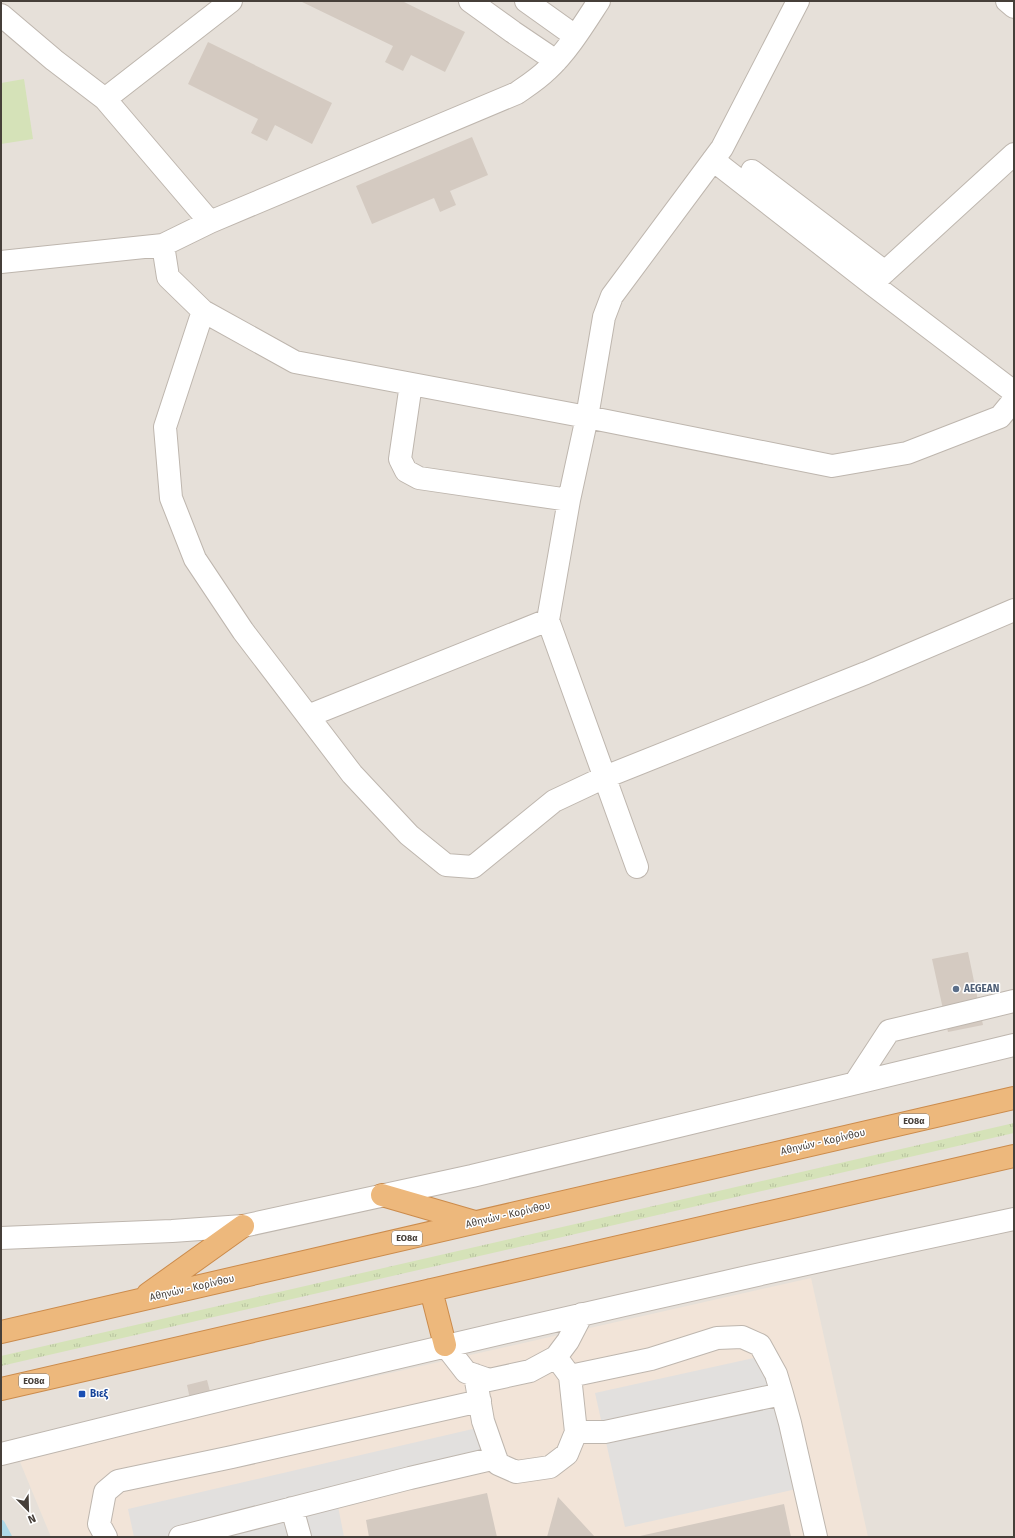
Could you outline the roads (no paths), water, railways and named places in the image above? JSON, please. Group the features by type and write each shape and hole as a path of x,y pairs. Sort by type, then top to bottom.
{"highway":[{"name":"Αθηνών - Κορίνθου","path":"1,1332 1014,1098"},
{"name":"ΕΟ8α","path":"1,1389 1014,1156"},
{"path":"382,1195 476,1222"},
{"path":"140,1300 243,1226"},
{"path":"431,1290 445,1345"}],"street":[{"path":"105,99 231,1"},
{"path":"470,1 556,61"},
{"path":"526,1 575,36"},
{"path":"1,262 163,245 210,222 517,93 546,71 556,61 575,36 598,1"},
{"path":"637,867 548,620 604,316 612,296 718,154 798,1"},
{"path":"1007,1 1014,7"},
{"path":"1,15 54,60 105,99 210,222"},
{"path":"718,154 878,278 1014,392"},
{"path":"878,278 1014,154"},
{"path":"163,245 168,277 203,312 295,362 586,417 832,466 907,453 1000,417 1014,400"},
{"path":"203,312 165,427 171,498 194,559 243,631 352,774 408,835 446,865 473,867 554,801 604,777 866,673 1014,610"},
{"path":"411,384 400,459 406,470 419,478 570,500"},
{"path":"308,716 548,620"},
{"path":"855,1083 889,1031 1014,1001"},
{"path":"1,1238 172,1231 243,1226 480,1174 1014,1045"},
{"path":"1,1454 445,1345 812,1262 1014,1219"},
{"path":"445,1345 466,1372 489,1380 530,1371 556,1357 568,1341 582,1314"},
{"path":"570,1376 652,1359 717,1338 742,1337 760,1345 776,1374 782,1394 816,1537"},
{"path":"475,1375 483,1421 498,1464 516,1472 550,1467 567,1454 576,1432 570,1376 556,1357"},
{"path":"576,1432 605,1432 782,1394"},
{"path":"106,1537 99,1524 105,1492 118,1481 480,1401"},
{"path":"180,1537 496,1458"},
{"path":"292,1508 300,1537"}],"waterway":[{"path":"1,1524 8,1537"}],"place":[{"name":"AEGEAN","path":"956,989"},
{"name":"Βιεξ","path":"82,1394"}]}
